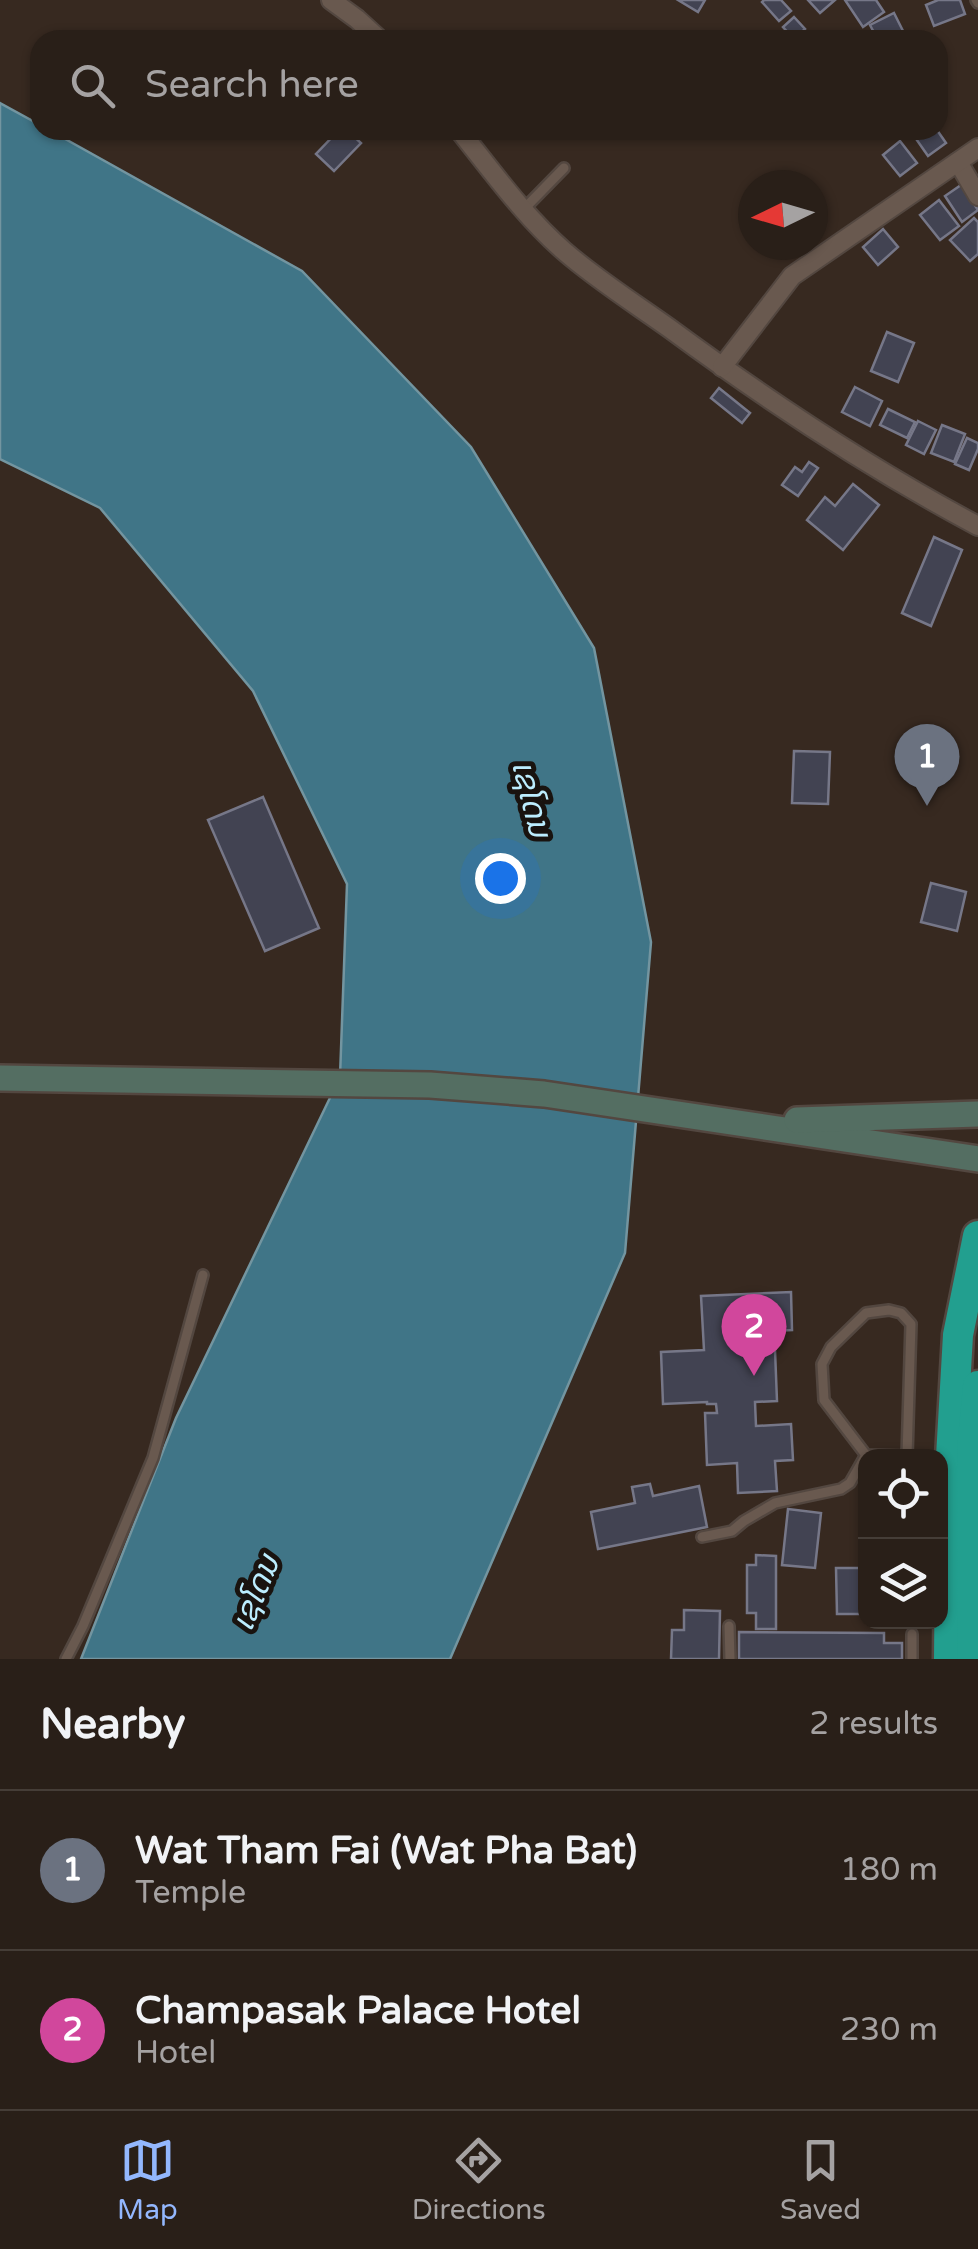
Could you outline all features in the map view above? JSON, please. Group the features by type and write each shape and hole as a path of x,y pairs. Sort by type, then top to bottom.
{"highway":[{"path":"947,1449 958,1335 978,1236"},
{"path":"964,1658 978,1386"},
{"path":"948,1479 964,1658"}],"street":[{"path":"331,0 370,30"},
{"path":"467,140 523,210 564,252 835,445 978,526"},
{"path":"722,367 792,276 978,148"},
{"path":"958,162 978,196"},
{"path":"0,1078 430,1085 544,1094 978,1158"},
{"path":"717,1122 978,1114"}],"lane":[{"path":"523,210 564,168"},
{"path":"66,1659 153,1458 203,1275"},
{"path":"861,1449 824,1400 822,1364 831,1347 866,1313 888,1310 901,1313 911,1324 907,1449"},
{"path":"702,1537 732,1532 776,1504 842,1489 858,1469"},
{"path":"729,1626 730,1659"},
{"path":"912,1634 912,1659"}],"water":[{"name":"ເຊໂດນ","path":"0,103 30,120 30,140 67,140 302,271 471,447 594,648 651,942 625,1253 450,1659 81,1659 176,1418 340,1077 347,884 253,691 100,508 0,459"}],"building":[{"path":"678,0 705,0 698,12"},
{"path":"764,0 781,0 791,11 779,21"},
{"path":"808,0 835,0 820,13"},
{"path":"845,0 876,0 884,12 863,27"},
{"path":"938,0 960,0 965,14 934,26 926,5"},
{"path":"894,13 902,30 873,30 870,25"},
{"path":"794,17 805,29 786,30 783,27"},
{"path":"329,140 361,143 334,171 316,154"},
{"path":"917,140 944,140 946,143 928,156"},
{"path":"900,141 917,163 900,176 883,155"},
{"path":"961,185 978,210 962,222 945,196"},
{"path":"939,200 959,226 940,240 920,215"},
{"path":"974,218 978,222 978,254 970,261 950,240"},
{"path":"883,229 898,247 878,265 863,247"},
{"path":"887,332 914,343 898,382 871,371"},
{"path":"855,387 882,401 870,426 842,412"},
{"path":"719,388 750,413 742,423 711,398"},
{"path":"888,409 915,422 907,438 880,425"},
{"path":"918,421 936,430 924,454 906,445"},
{"path":"942,425 965,434 954,462 931,453"},
{"path":"967,438 978,443 969,470 955,464"},
{"path":"809,462 818,468 798,496 782,485 795,467 802,472"},
{"path":"853,484 879,505 843,550 807,520 825,497 835,506"},
{"path":"934,537 962,550 931,626 902,613"},
{"path":"794,751 830,752 828,804 792,803"},
{"path":"263,797 319,928 265,951 208,820"},
{"path":"931,883 966,892 957,931 921,922"},
{"path":"791,1292 792,1330 750,1332 751,1351 775,1350 777,1401 755,1402 756,1426 791,1424 793,1460 775,1461 777,1491 738,1493 737,1463 707,1465 705,1413 717,1413 716,1404 663,1404 661,1352 704,1350 701,1296"},
{"path":"650,1484 653,1496 699,1486 707,1527 598,1549 591,1512 635,1503 632,1487"},
{"path":"788,1509 821,1513 815,1568 782,1565"},
{"path":"756,1555 776,1556 776,1629 756,1629 756,1613 747,1613 747,1565 756,1565"},
{"path":"836,1568 858,1568 858,1614 837,1614"},
{"path":"684,1610 720,1611 719,1659 671,1659 672,1630 684,1630"},
{"path":"739,1632 884,1633 884,1643 902,1643 902,1659 739,1659"}],"place":[{"name":"Wat Tham Fai (Wat Pha Bat)","path":"927,806"},
{"name":"Champasak Palace Hotel","path":"754,1376"}]}
